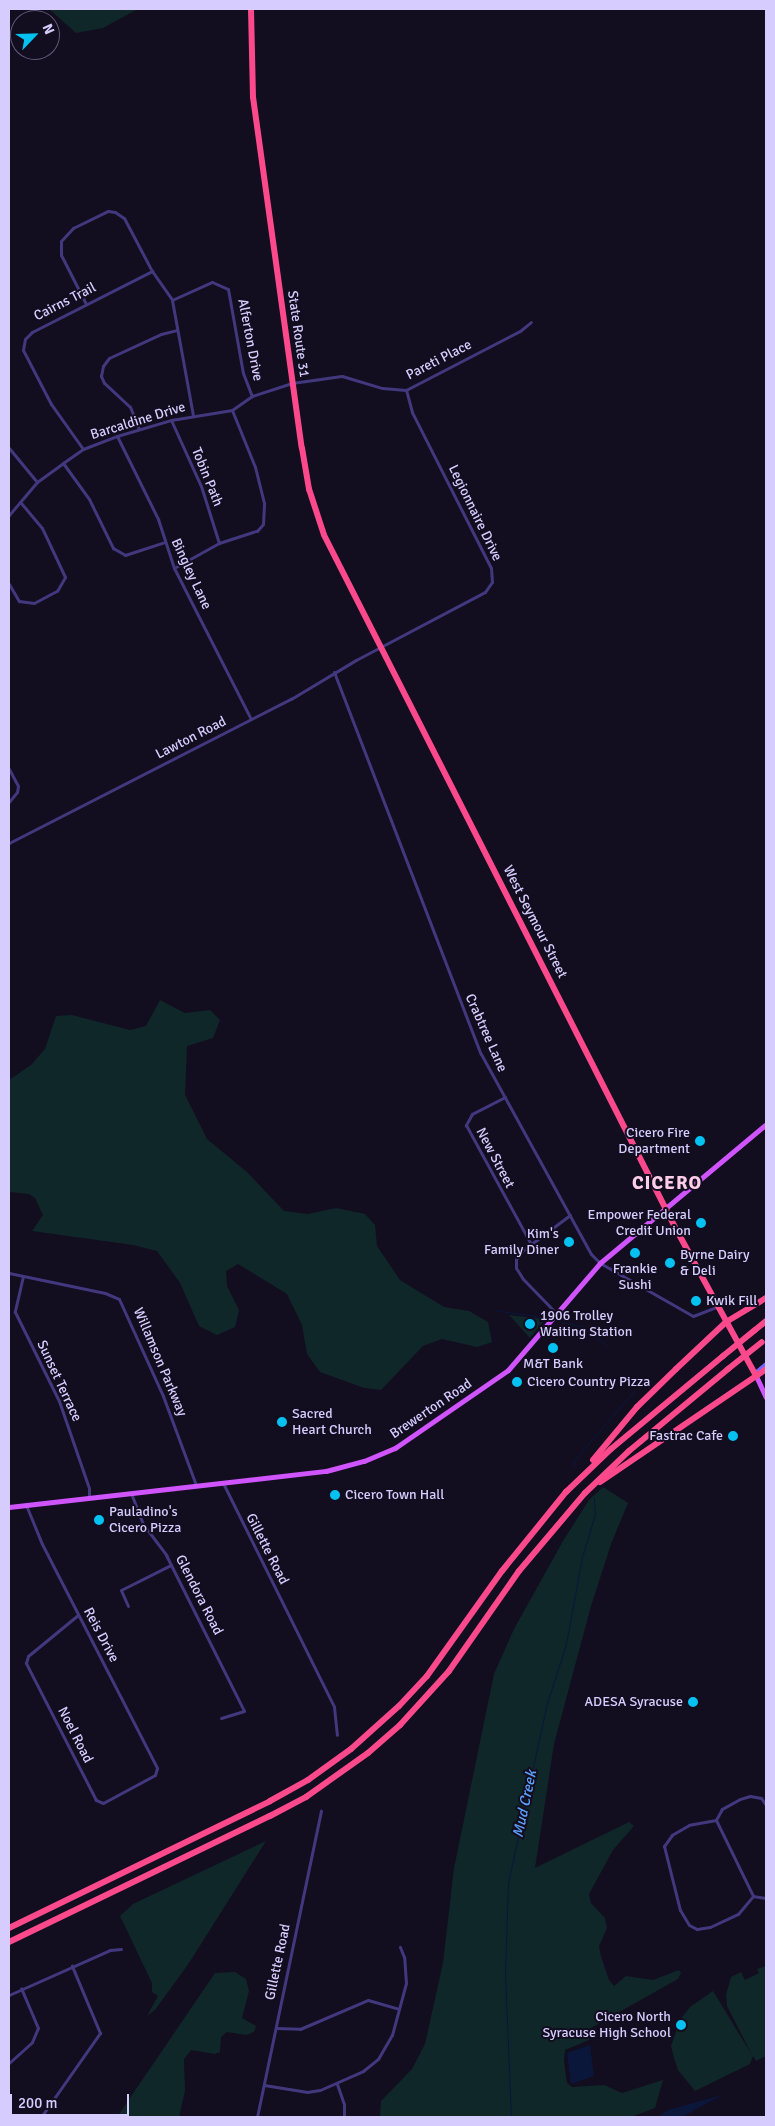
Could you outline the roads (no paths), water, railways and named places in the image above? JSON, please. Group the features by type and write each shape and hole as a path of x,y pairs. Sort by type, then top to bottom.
{"highway":[{"name":"State Route 31","path":"251,9 249,41 253,97 304,465 317,515 327,543 380,648"},
{"name":"West Seymour Street","path":"380,648 717,1307 755,1375"},
{"path":"9,1928 270,1801 308,1780 351,1749 400,1706 427,1676 529,1536 584,1473 637,1407 726,1322 766,1298"},
{"path":"584,1473 766,1321"},
{"path":"9,1942 270,1816 353,1765 426,1697 540,1544 585,1493 629,1451 764,1340"},
{"path":"585,1493 766,1369"}],"main road":[{"name":"Brewerton Road","path":"9,1506 344,1468 395,1448 508,1370 600,1263 766,1124"},
{"path":"755,1375 766,1397"}],"street":[{"path":"86,304 60,248 61,241 73,228 108,211 124,218 152,271 172,300 193,416"},
{"name":"Cairns Trail","path":"83,449 51,404 23,350 25,338 32,332 152,271"},
{"name":"Alferton Drive","path":"172,300 212,282 228,289 243,373 252,396"},
{"name":"Pareti Place","path":"292,383 342,376 382,388 406,390 520,331 531,322"},
{"path":"139,430 130,406 104,384 101,376 103,366 118,354 161,334 177,330"},
{"name":"Barcaldine Drive","path":"9,515 37,482 83,449 117,436 171,420 232,410 252,396 292,383"},
{"name":"Legionnaire Drive","path":"380,648 478,596 490,587 493,574 412,412 406,390"},
{"path":"174,568 219,543 257,531 263,524 266,512 255,467 232,410"},
{"name":"Tobin Path","path":"171,420 201,486 219,543"},
{"name":"Bingley Lane","path":"117,436 158,519 163,543 174,568 251,719"},
{"path":"9,448 37,482"},
{"path":"64,463 89,499 113,548 124,555 163,543"},
{"path":"9,584 19,601 34,603 57,591 65,577 42,528 20,502"},
{"name":"Lawton Road","path":"9,843 251,719 380,648"},
{"name":"Crabtree Lane","path":"334,672 468,1025 504,1098 591,1254 600,1263 693,1316 717,1307"},
{"path":"9,769 18,786 17,792 9,802"},
{"name":"New Street","path":"504,1098 472,1114 466,1125 530,1244"},
{"path":"557,1313 516,1268 517,1256 530,1244 570,1215"},
{"name":"Willamson Parkway","path":"9,1273 105,1293 119,1299 163,1396 196,1485"},
{"name":"Sunset Terrace","path":"23,1276 15,1312 60,1401 89,1488 89,1496"},
{"path":"755,1375 766,1364"},
{"name":"Gillette Road","path":"223,1482 334,1707 337,1735"},
{"name":"Glendora Road","path":"131,1492 143,1524 171,1565 244,1710 221,1718"},
{"name":"Reis Drive","path":"25,1504 78,1615 156,1766 155,1775 108,1801"},
{"path":"128,1606 121,1590 171,1565"},
{"name":"Noel Road","path":"78,1615 28,1656 28,1667 96,1800 99,1803 108,1801"},
{"path":"716,1820 722,1809 747,1796 761,1798 766,1805"},
{"name":"Gillette Road","path":"257,2117 321,1811"},
{"path":"716,1820 753,1896"},
{"path":"716,1820 689,1825 672,1835 664,1846 683,1918 689,1925 704,1929 738,1914 753,1896"},
{"path":"753,1896 766,1898"},
{"path":"264,2086 307,2092 337,2084 371,2065 384,2052 399,2009 406,1970 400,1947"},
{"path":"9,1995 20,1988 110,1950 121,1949"},
{"path":"41,2117 100,2033 72,1966"},
{"path":"9,2064 32,2042 38,2028 20,1988"},
{"path":"276,2028 300,2029 368,2000 399,2009"},
{"path":"337,2084 344,2104 344,2117"}],"water":[{"path":"590,2045 594,2076 571,2084 567,2053"},
{"path":"722,2095 682,2117 658,2117 668,2110"}],"waterway":[{"name":"Mud Creek","path":"494,1310 542,1317"},
{"name":"Mud Creek","path":"562,1322 581,1326 608,1346"},
{"name":"Mud Creek","path":"574,1466 574,1460 635,1390"},
{"name":"Mud Creek","path":"511,2117 505,1973 508,1883 547,1703 566,1644 582,1557 595,1514 594,1498"}],"place":[{"name":"Cicero Fire Department","path":"700,1141"},
{"name":"Empower Federal Credit Union","path":"701,1223"},
{"name":"Kim's Family Diner","path":"569,1242"},
{"name":"Frankie Sushi","path":"635,1253"},
{"name":"Byrne Dairy & Deli","path":"670,1263"},
{"name":"Kwik Fill","path":"696,1301"},
{"name":"1906 Trolley Waiting Station","path":"530,1324"},
{"name":"M&T Bank","path":"553,1348"},
{"name":"Cicero Country Pizza","path":"517,1382"},
{"name":"Sacred Heart Church","path":"282,1422"},
{"name":"Fastrac Cafe","path":"733,1436"},
{"name":"Cicero Town Hall","path":"335,1495"},
{"name":"Pauladino's Cicero Pizza","path":"99,1520"},
{"name":"ADESA Syracuse","path":"693,1702"},
{"name":"Cicero North Syracuse High School","path":"681,2025"}],"district":[{"name":"CICERO","path":"667,1184"}]}
